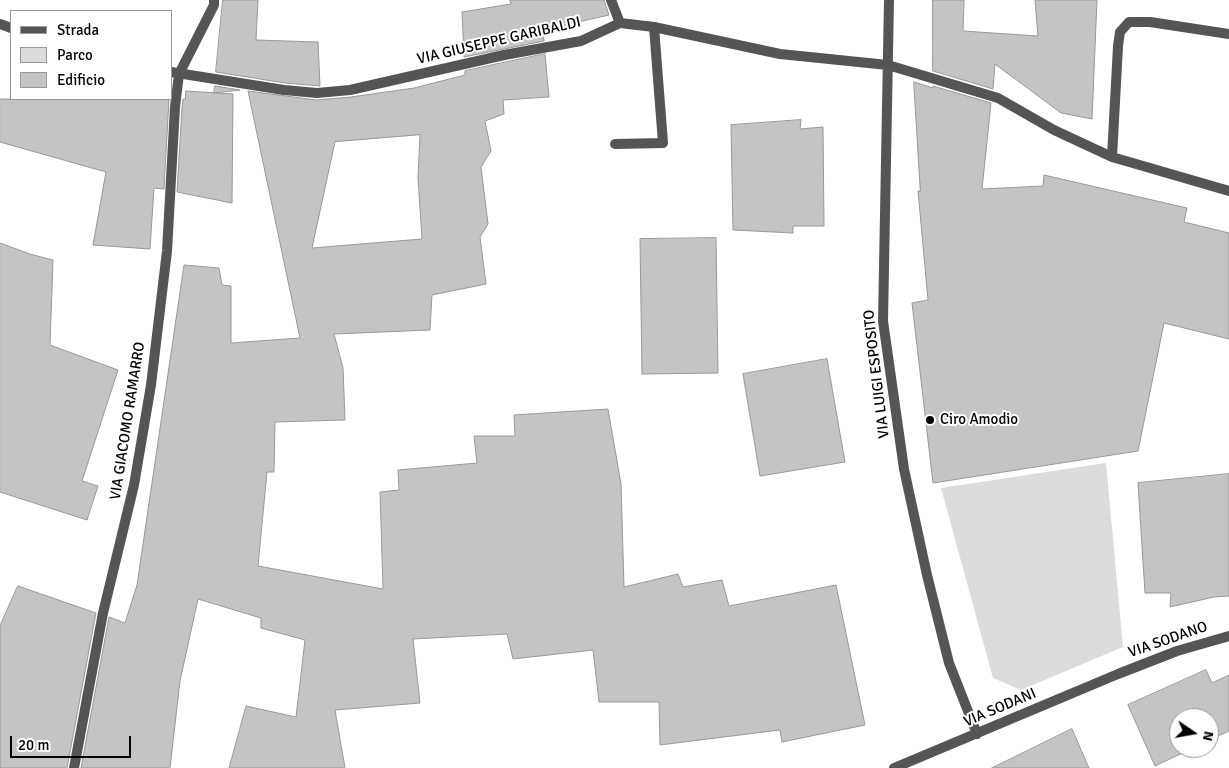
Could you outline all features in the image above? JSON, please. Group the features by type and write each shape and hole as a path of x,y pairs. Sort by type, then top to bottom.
{"street":[{"name":"VIA GIACOMO RAMARRO","path":"74,768 103,613 134,485 151,385 167,251 175,107 175,73 214,5 214,0"},
{"path":"611,0 620,23 654,28 780,54 888,65 998,98 1054,130 1112,157 1229,191"},
{"name":"VIA LUIGI ESPOSITO","path":"889,0 883,322 904,468 927,575 949,663 977,734"},
{"path":"1112,157 1118,46 1120,32 1129,22 1150,22 1229,34"},
{"name":"VIA GIUSEPPE GARIBALDI","path":"175,73 284,90 317,93 350,90 504,55 581,41 620,23"},
{"path":"615,144 663,143 654,28"},
{"name":"VIA SODANO","path":"1118,674 1177,651 1229,636"},
{"name":"VIA SODANI","path":"894,768 1118,674"}],"green space":[{"path":"1106,463 1123,647 1021,690 993,678 941,488"}],"building":[{"path":"223,0 258,0 256,40 318,42 320,86 285,83 216,72"},
{"path":"510,0 604,0 609,15 543,30 544,41 464,57 462,12 511,4"},
{"path":"933,0 964,0 963,31 1038,36 1035,0 1097,0 1092,119 1061,113 995,64 993,89 933,71"},
{"path":"545,54 549,97 503,100 504,114 485,121 491,151 481,167 488,224 480,237 486,284 432,295 430,330 334,334 343,368 345,420 275,422 274,472 267,472 258,566 383,589 380,492 399,490 398,470 477,463 474,436 515,436 514,415 608,409 621,484 624,587 678,574 683,587 722,580 729,606 836,585 865,725 782,742 780,730 660,745 659,702 599,702 593,650 513,659 507,634 413,639 420,703 335,710 345,768 229,768 246,706 296,717 305,640 261,628 261,618 198,599 180,681 170,768 81,768 109,617 125,623 137,585 184,265 219,268 222,285 231,286 231,343 300,338 248,91 316,100 351,97 414,88 465,75 465,71","holes":["420,135 418,178 422,239 312,248 335,142"]},
{"path":"914,82 991,103 982,189 1043,186 1044,175 1187,208 1184,222 1229,233 1229,339 1164,323 1138,451 933,483 912,303 928,300 918,191 920,191"},
{"path":"215,86 240,90 214,93"},
{"path":"186,91 233,94 232,203 177,192 182,108"},
{"path":"0,99 169,100 164,189 154,188 150,249 93,245 106,172 0,142"},
{"path":"801,120 800,129 823,127 824,226 793,226 793,233 733,230 731,125"},
{"path":"716,238 718,373 642,374 640,239"},
{"path":"0,243 53,260 50,345 118,370 82,481 98,486 87,520 0,492"},
{"path":"827,359 845,462 760,476 743,374"},
{"path":"1229,474 1229,596 1214,597 1170,607 1171,593 1145,593 1138,483"},
{"path":"18,586 96,613 67,768 0,768 0,626"},
{"path":"1206,670 1212,683 1229,675 1229,731 1219,736 1219,708 1169,708 1169,758 1172,758 1155,766 1128,705"},
{"path":"1072,729 1089,768 992,768"}],"place":[{"name":"Ciro Amodio","path":"930,420"}]}
